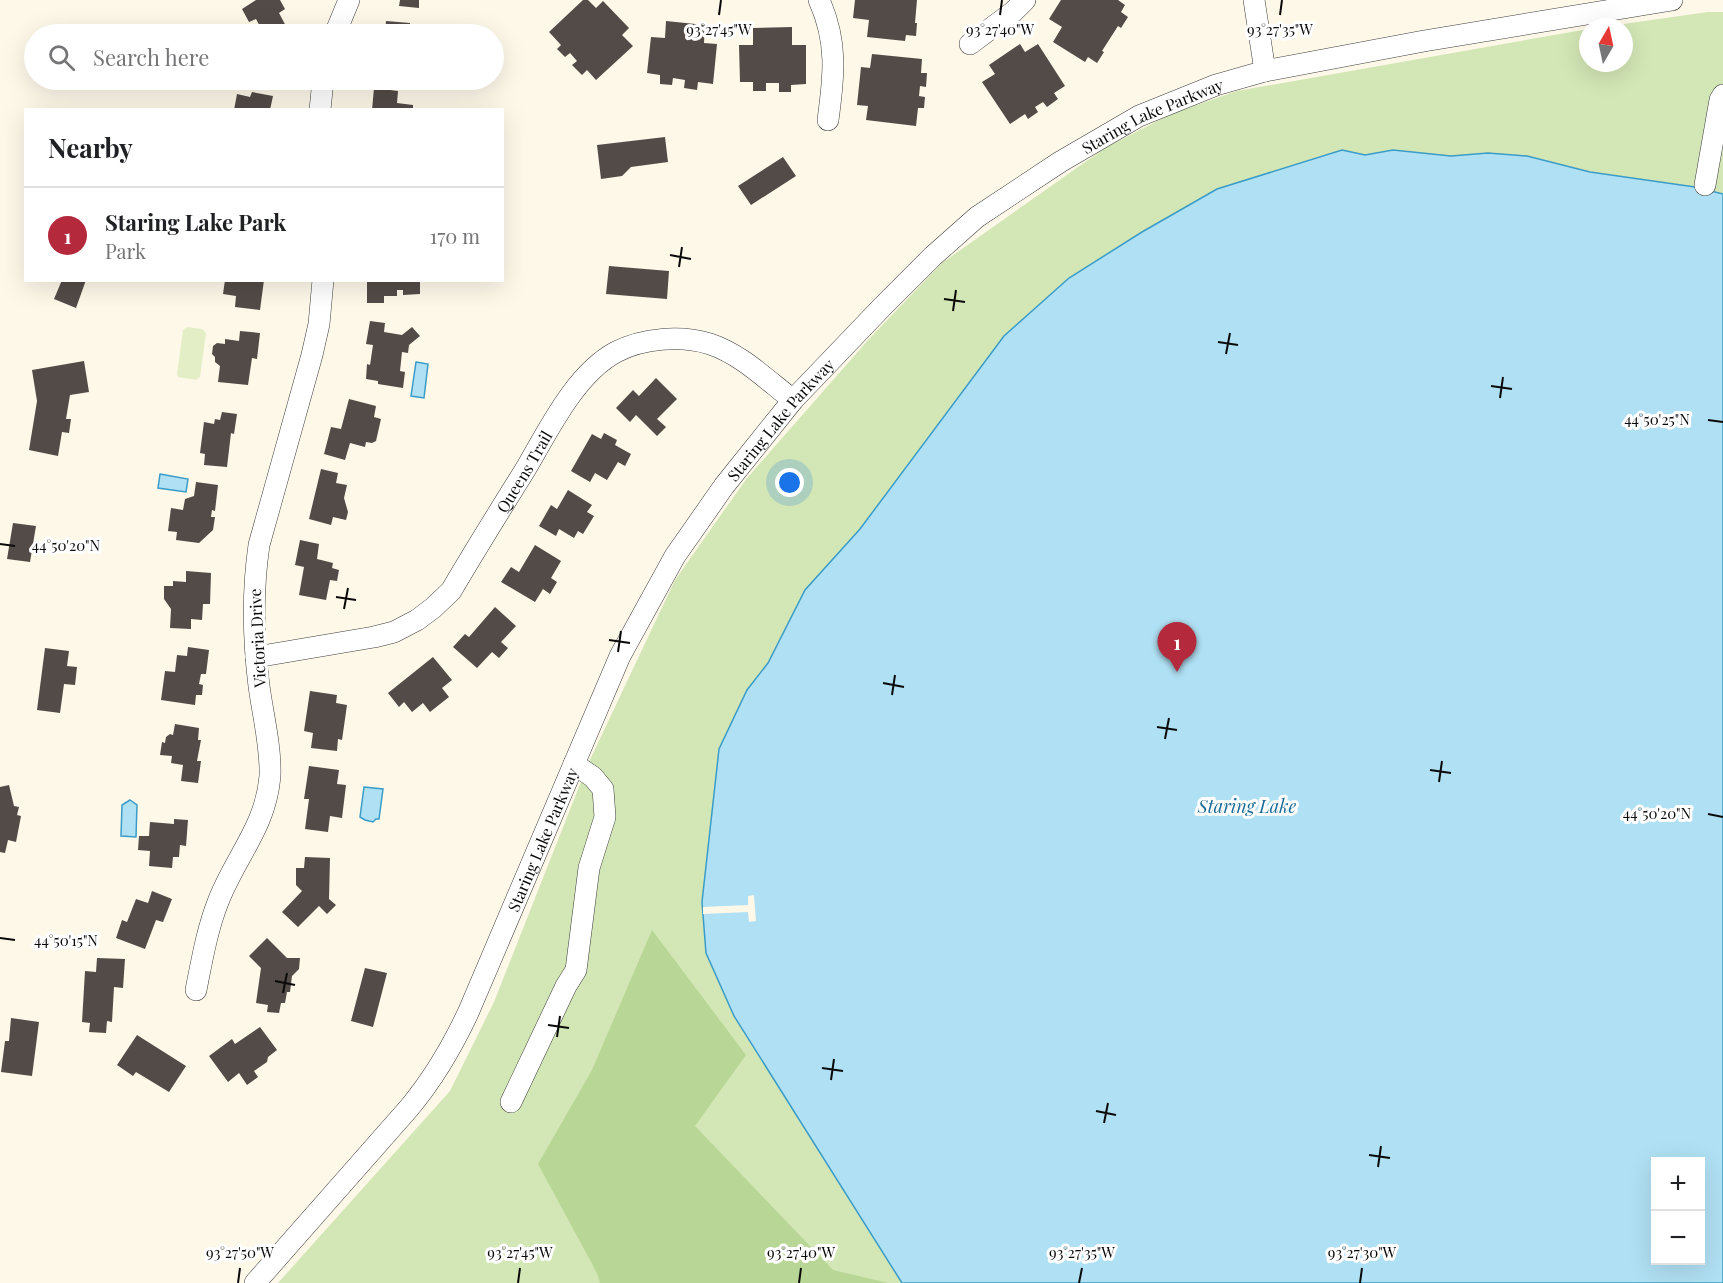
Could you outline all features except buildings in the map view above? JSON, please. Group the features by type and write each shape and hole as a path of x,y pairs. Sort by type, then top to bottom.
{"street":[{"path":"339,24 349,0"},
{"path":"819,0 834,50 834,78 828,120"},
{"path":"970,44 1013,12 1025,0"},
{"path":"1254,0 1265,71"},
{"name":"Staring Lake Parkway","path":"255,1283 431,1081 452,1046 620,655 675,556 724,486 793,400 933,256 977,217 1060,162 1139,116 1216,85 1265,71 1430,40 1672,0"},
{"path":"320,108 322,90"},
{"path":"1705,185 1717,155 1720,100 1723,95"},
{"name":"Victoria Drive","path":"196,990 218,901 260,823 266,800 270,775 269,746 256,657 253,620 254,590 259,545 319,324 322,282"},
{"name":"Queens Trail","path":"256,657 394,632 417,620 433,608 451,591 565,404 588,374 616,352 647,341 676,339 710,344 738,358 793,400"},
{"path":"511,1102 566,986 576,970 589,868 605,818 603,789 593,777 574,764"}],"green space":[{"name":"Staring Lake","path":"1723,12 1723,1283 278,1283 450,1091 494,1002 588,764 675,580 747,478 869,339 942,263 1105,148 1171,114 1237,91 1579,31 1579,72 1633,72 1633,23"},
{"path":"187,327 202,329 206,333 200,377 196,380 178,377 177,374 183,330"},
{"path":"652,930 746,1055 695,1126 833,1270 888,1283 600,1283 597,1273 538,1164 592,1070"}],"water":[{"name":"Staring Lake","path":"1342,150 1365,155 1393,150 1451,156 1488,153 1527,156 1590,172 1695,187 1723,194 1723,1283 902,1283 734,1016 706,953 702,902 719,749 747,690 768,663 805,590 860,529 1004,336 1069,278 1142,232 1217,189"},
{"path":"416,362 428,364 424,398 411,396"},
{"path":"160,474 188,479 186,492 158,488"},
{"path":"364,787 383,789 379,819 373,822 360,817"},
{"path":"130,800 137,805 136,837 121,836 122,805"}],"pier":[{"path":"754,895 756,921 749,922 748,912 703,914 703,907 748,905 748,896"}],"place":[{"name":"Staring Lake Park","path":"1177,672"}]}
